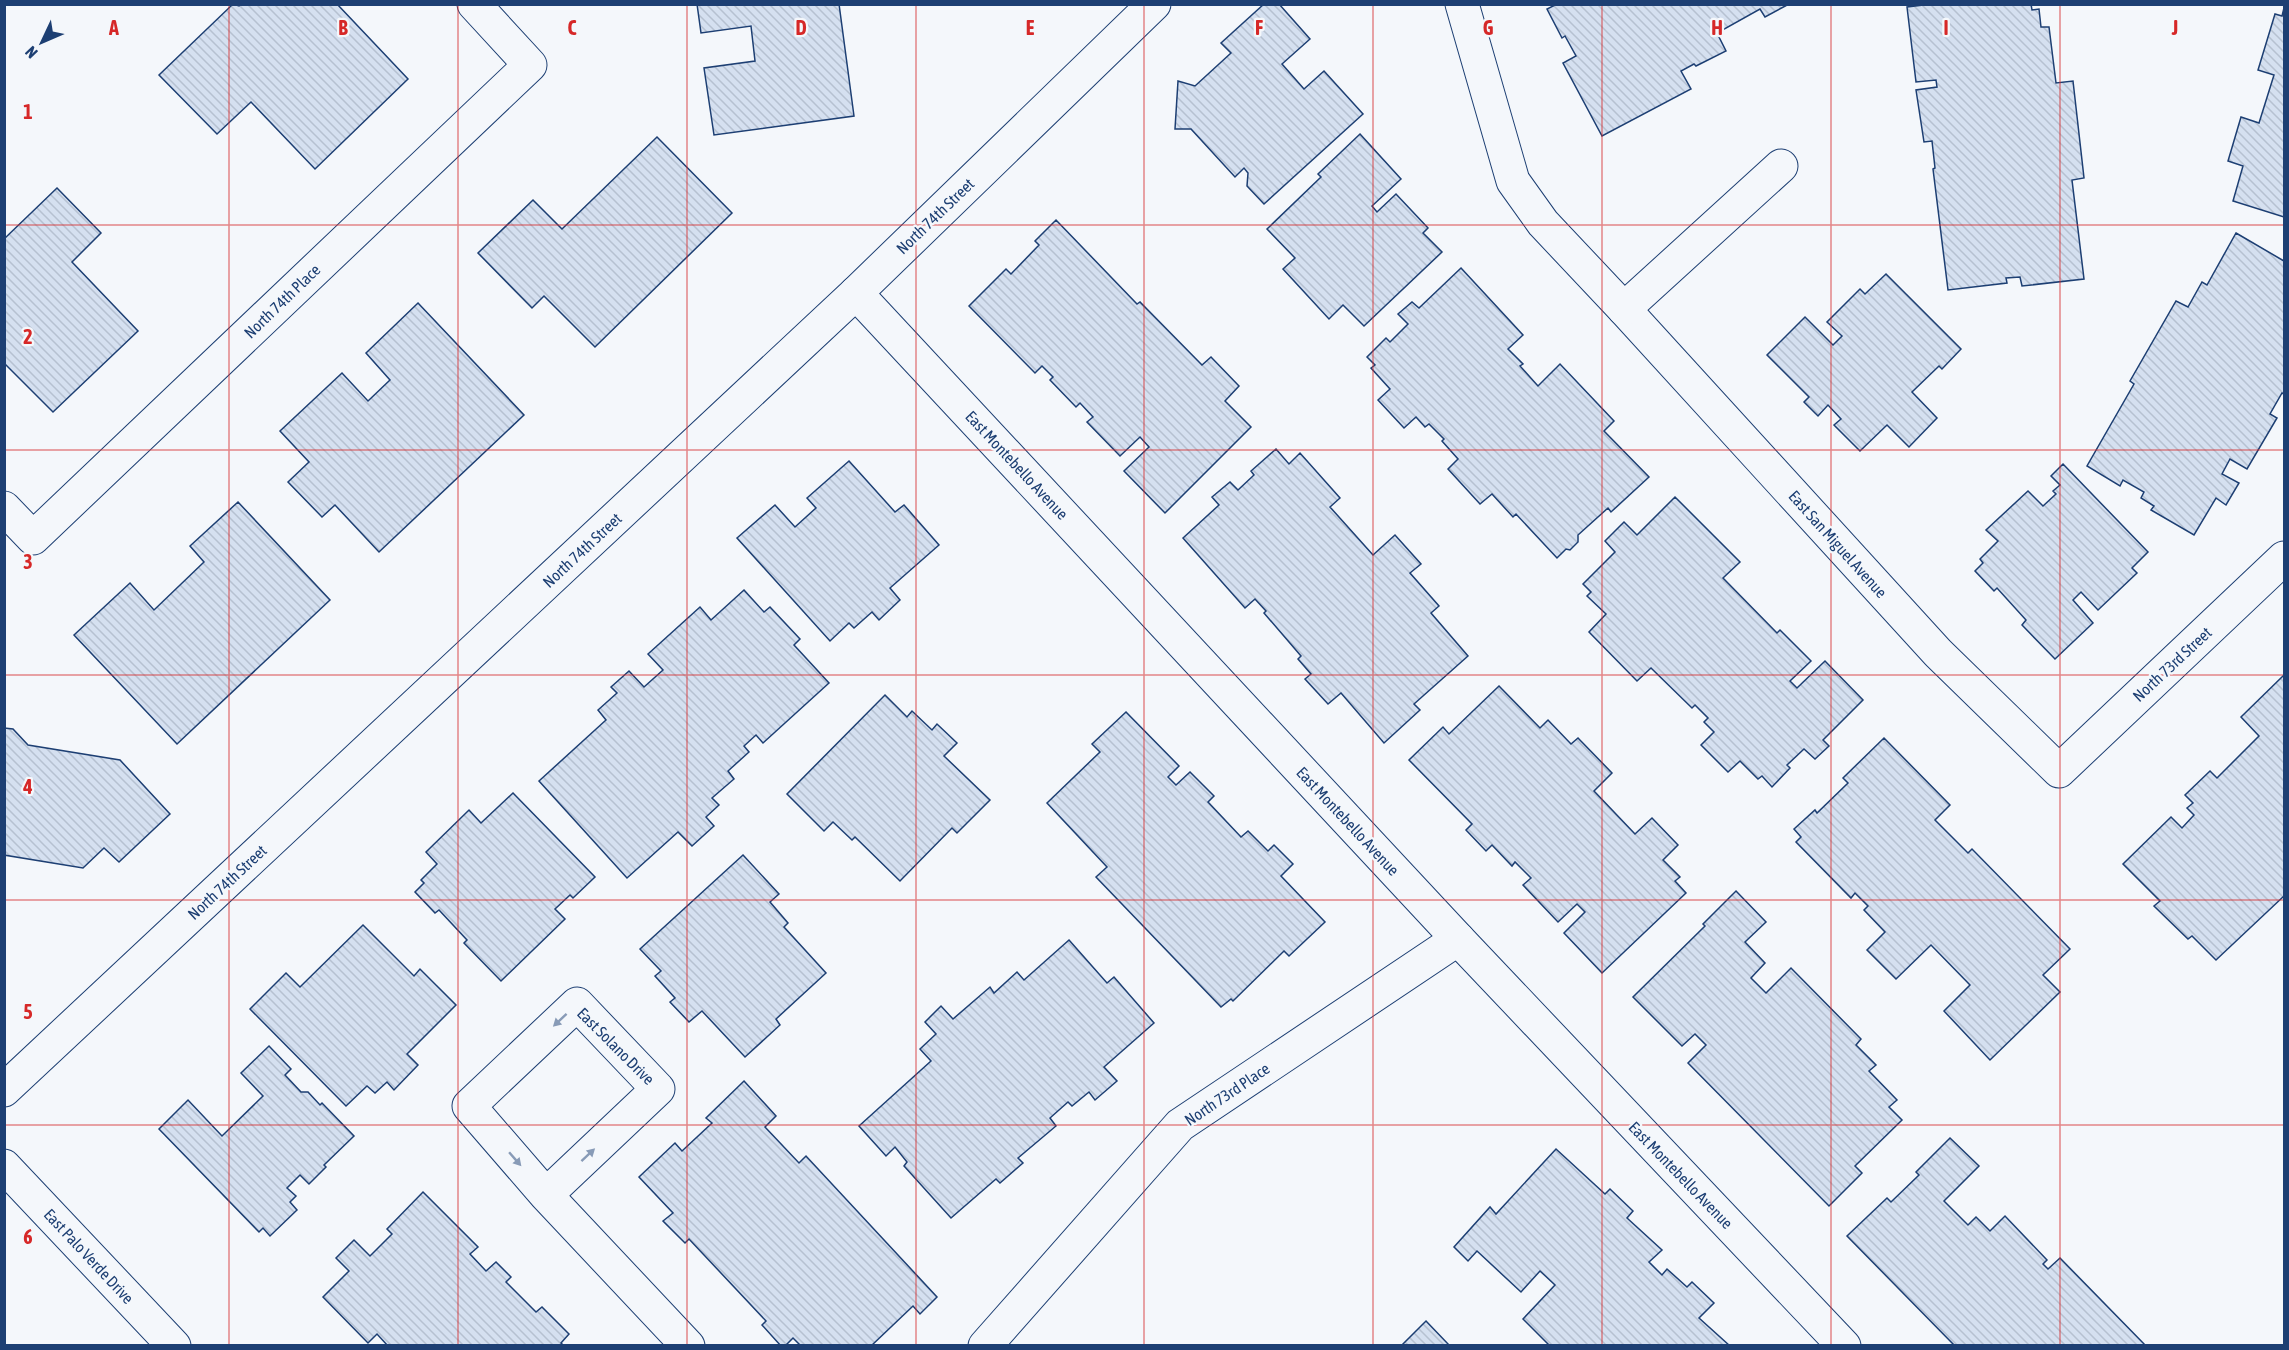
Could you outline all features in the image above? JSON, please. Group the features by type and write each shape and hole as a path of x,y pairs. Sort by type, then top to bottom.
{"street":[{"name":"North 74th Place","path":"4,508 33,538 530,65 474,4"},
{"name":"North 74th Street","path":"4,1090 856,293 1154,4"},
{"name":"East San Miguel Avenue","path":"1462,4 1513,181 1543,223 1938,653 2059,771"},
{"path":"1624,309 1781,166"},
{"name":"East Montebello Avenue","path":"856,293 1458,939 1844,1346"},
{"name":"North 73rd Street","path":"2059,771 2284,558"},
{"name":"North 73rd Place","path":"985,1346 1180,1125 1458,939"},
{"name":"East Solano Drive","path":"546,1195 658,1089 577,1004 469,1106 546,1195 688,1346"},
{"name":"East Palo Verde Drive","path":"4,1166 174,1346"}],"building":[{"path":"233,4 239,6 241,4 337,4 408,79 315,169 251,102 217,134 159,75"},
{"path":"697,4 839,4 854,116 714,135 704,68 755,61 751,26 701,33"},
{"path":"1264,4 1279,4 1310,39 1282,64 1304,89 1324,71 1363,114 1264,204 1247,186 1248,173 1244,168 1235,177 1191,129 1175,129 1178,81 1195,86 1231,53 1221,43"},
{"path":"1557,4 1789,4 1765,17 1760,9 1717,33 1726,51 1681,71 1691,89 1602,136 1563,63 1576,56 1565,36 1562,38 1547,9"},
{"path":"1932,4 2031,4 2032,10 2039,9 2041,27 2049,27 2056,83 2073,81 2084,178 2072,180 2084,279 2022,286 2020,277 2006,278 2007,283 1948,290 1933,169 1935,168 1932,141 1924,142 1916,90 1937,87 1936,80 1916,82 1907,7"},
{"path":"2284,8 2284,217 2233,201 2243,166 2228,161 2241,117 2259,123 2274,75 2258,70 2275,14 2282,16"},
{"path":"1360,134 1401,179 1372,206 1377,212 1396,194 1428,228 1423,233 1442,252 1364,326 1343,305 1329,319 1283,269 1295,258 1267,229 1321,177 1318,174"},
{"path":"657,137 732,213 595,347 544,296 532,308 478,253 533,200 562,229"},
{"path":"57,188 101,233 72,262 138,331 53,412 4,363 4,239"},
{"path":"1056,220 1137,304 1140,302 1202,365 1211,357 1239,386 1225,401 1251,427 1165,513 1124,471 1149,447 1140,437 1120,456 1087,422 1093,417 1080,403 1076,407 1050,380 1053,377 1042,366 1035,373 969,306 1006,269 1011,274 1039,245 1035,241"},
{"path":"2236,233 2284,261 2284,394 2282,393 2270,414 2277,418 2247,469 2230,459 2222,474 2239,483 2226,505 2216,498 2194,535 2151,510 2154,506 2141,498 2144,492 2123,480 2120,486 2087,466 2134,384 2130,381 2176,301 2188,307 2202,282 2207,285"},
{"path":"1461,268 1523,335 1508,349 1523,364 1520,366 1538,386 1560,364 1614,421 1604,431 1649,477 1611,512 1608,508 1578,535 1578,542 1570,550 1566,549 1557,558 1516,514 1513,517 1492,494 1480,504 1448,469 1458,459 1442,441 1444,439 1429,424 1425,427 1416,417 1404,428 1378,400 1390,389 1371,368 1375,365 1367,357 1386,338 1390,342 1408,324 1398,314 1412,302 1419,308"},
{"path":"1886,274 1961,349 1942,369 1939,366 1912,392 1937,418 1909,447 1887,425 1860,451 1834,425 1841,419 1828,405 1818,416 1804,402 1809,397 1767,355 1805,317 1833,345 1842,336 1827,322 1860,289 1865,294"},
{"path":"418,303 524,415 379,552 335,505 322,517 288,482 309,462 280,431 342,373 368,401 390,380 366,353"},
{"path":"1276,449 1289,464 1300,453 1340,498 1330,507 1373,555 1395,535 1421,564 1410,573 1439,606 1431,613 1468,656 1414,704 1420,710 1384,743 1341,693 1328,704 1305,679 1311,674 1298,659 1301,656 1264,613 1266,611 1255,599 1245,608 1183,538 1219,505 1212,497 1230,482 1238,490 1254,475 1251,471"},
{"path":"849,461 895,512 904,505 939,545 890,588 900,600 879,620 872,612 854,628 849,623 830,641 737,538 775,505 795,527 816,508 807,498"},
{"path":"2063,464 2148,552 2132,568 2137,573 2098,610 2081,592 2073,600 2093,623 2055,659 2022,625 2026,620 1997,588 1994,591 1975,571 1983,563 1980,559 1998,541 1986,530 2028,491 2043,506 2056,494 2053,491 2060,485 2051,476"},
{"path":"1675,497 1740,562 1723,578 1777,633 1780,630 1811,661 1790,681 1797,688 1825,661 1863,700 1823,740 1829,746 1815,759 1804,749 1787,765 1790,768 1772,787 1762,776 1758,779 1740,761 1728,772 1701,745 1714,732 1704,722 1708,718 1695,705 1692,708 1651,668 1637,681 1589,632 1606,614 1587,596 1591,592 1583,584 1615,552 1605,541 1624,522 1637,535"},
{"path":"238,502 330,600 177,744 74,635 130,583 154,610 204,562 190,546"},
{"path":"744,590 764,612 770,607 800,639 794,645 829,683 763,743 756,735 744,746 749,752 728,771 734,779 712,798 719,805 706,817 714,826 692,846 678,832 627,878 539,781 606,720 598,710 617,693 611,687 629,671 644,687 663,670 648,654 700,607 711,620"},
{"path":"2284,675 2284,896 2216,960 2192,936 2188,939 2154,906 2160,901 2123,864 2171,817 2182,828 2194,815 2187,808 2193,803 2185,795 2210,771 2217,778 2259,736 2241,717"},
{"path":"1499,686 1540,728 1548,720 1571,744 1578,738 1612,773 1594,791 1635,834 1652,818 1678,845 1663,860 1680,877 1675,881 1686,893 1602,973 1564,933 1585,912 1577,904 1558,922 1523,885 1531,878 1515,862 1512,866 1492,845 1486,851 1466,830 1472,824 1409,760 1443,727 1449,734"},
{"path":"885,695 907,717 912,711 932,730 937,724 957,743 944,756 990,800 957,833 952,828 900,881 855,837 852,840 833,822 824,831 787,794"},
{"path":"1126,712 1179,766 1168,777 1176,785 1190,772 1214,796 1208,802 1241,837 1248,831 1268,851 1274,845 1293,864 1281,876 1325,922 1289,956 1284,951 1233,1001 1231,999 1221,1007 1096,877 1107,867 1047,803 1100,752 1092,744"},
{"path":"4,728 13,729 28,745 120,760 170,814 119,862 104,848 83,868 4,855"},
{"path":"1884,738 1950,805 1935,820 1968,853 1972,849 2070,949 2043,975 2060,992 1990,1060 1944,1011 1970,985 1931,945 1896,979 1867,950 1885,932 1864,910 1868,906 1855,893 1851,898 1796,842 1801,837 1794,829 1815,810 1817,813 1848,783 1843,778"},
{"path":"513,793 595,877 573,898 570,895 555,909 565,919 501,981 464,943 467,940 439,910 435,913 415,892 424,883 421,880 437,864 426,852 469,810 481,823"},
{"path":"743,855 779,894 770,902 788,923 784,927 826,973 776,1019 780,1025 745,1057 702,1011 689,1022 670,1002 675,998 655,976 661,971 640,949"},
{"path":"1736,891 1766,922 1745,942 1765,963 1751,978 1766,993 1791,968 1861,1039 1856,1045 1876,1065 1869,1071 1897,1100 1889,1107 1902,1120 1855,1166 1862,1173 1829,1206 1688,1063 1706,1045 1695,1034 1682,1046 1633,997 1705,926 1703,924"},
{"path":"363,925 414,976 420,969 456,1005 407,1054 418,1065 394,1090 387,1082 375,1093 367,1086 346,1106 250,1009 286,973 300,987"},
{"path":"1069,940 1107,983 1114,977 1154,1023 1104,1067 1117,1081 1095,1100 1089,1092 1072,1106 1068,1102 1050,1118 1056,1126 1018,1158 1023,1163 1000,1183 996,1179 951,1218 904,1166 907,1162 895,1147 886,1156 859,1126 931,1061 920,1049 936,1034 925,1022 941,1006 953,1019 990,987 994,993 1017,972 1024,980"},
{"path":"269,1046 291,1069 285,1075 301,1092 308,1092 320,1105 322,1103 354,1136 324,1165 326,1167 309,1184 300,1175 287,1188 296,1196 290,1202 297,1210 270,1236 263,1228 259,1232 159,1129 188,1100 222,1136 263,1096 241,1073"},
{"path":"744,1081 776,1116 765,1127 799,1163 806,1156 937,1297 920,1314 913,1306 871,1346 801,1346 793,1338 785,1346 781,1346 762,1325 766,1321 689,1239 685,1243 663,1221 673,1213 639,1177 675,1143 682,1151 712,1123 706,1118"},
{"path":"1950,1138 1979,1166 1944,1201 1968,1225 1976,1217 1990,1231 2005,1216 2047,1260 2043,1264 2048,1269 2060,1258 2146,1346 1955,1346 1847,1236 1887,1198 1891,1202 1919,1175 1916,1172"},
{"path":"1556,1149 1605,1194 1610,1189 1633,1211 1627,1218 1662,1250 1649,1262 1662,1275 1667,1269 1687,1287 1692,1282 1714,1303 1699,1318 1730,1346 1550,1346 1523,1319 1555,1285 1540,1271 1521,1292 1477,1251 1468,1261 1454,1247 1490,1207 1496,1214"},
{"path":"423,1192 478,1247 470,1254 486,1271 496,1262 511,1277 506,1282 536,1312 542,1307 569,1334 561,1343 564,1346 388,1346 377,1334 368,1343 323,1297 349,1271 336,1258 354,1240 370,1256 392,1234 387,1229"},
{"path":"1426,1321 1449,1345 1401,1346"}]}
